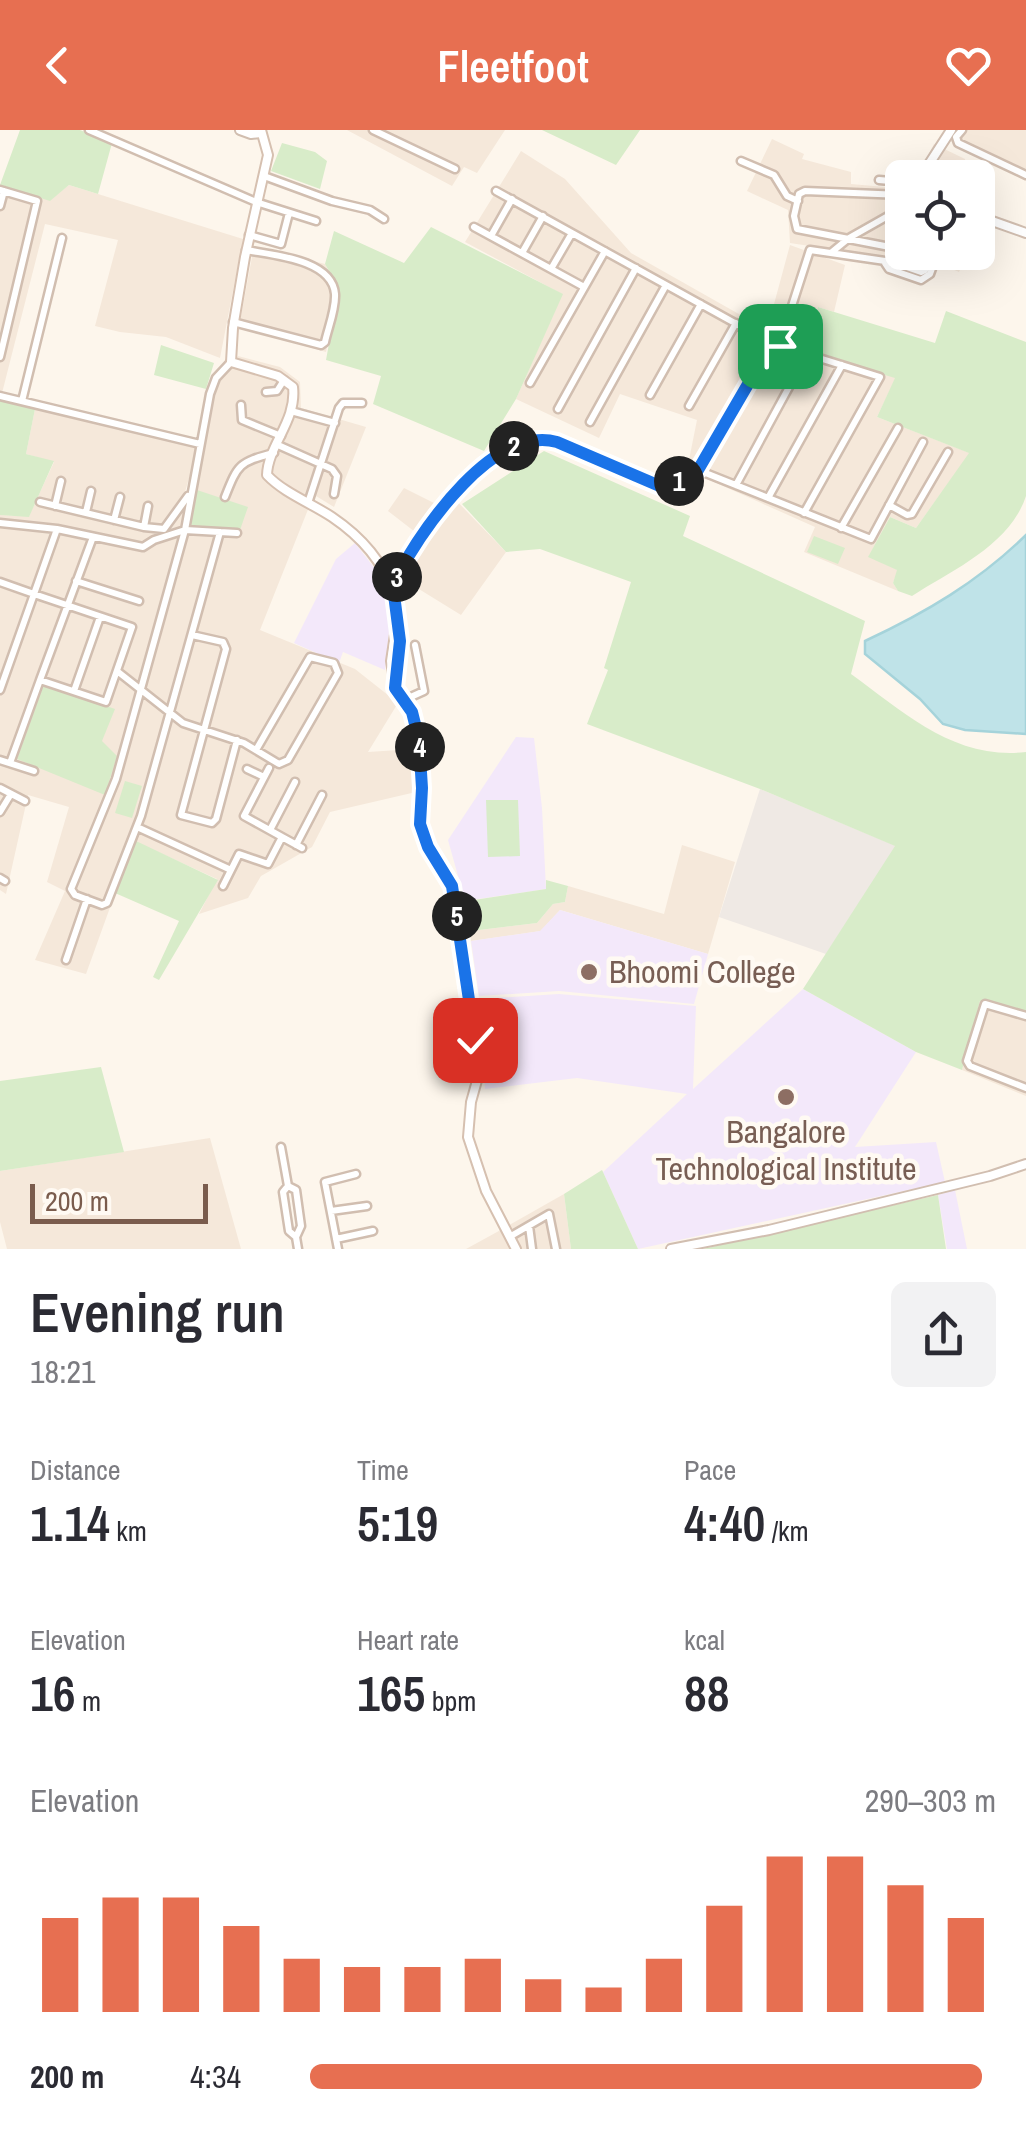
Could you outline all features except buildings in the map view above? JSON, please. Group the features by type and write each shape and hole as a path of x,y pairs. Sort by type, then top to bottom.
{"main road":[{"path":"240,130 251,134 261,131 268,155 246,250 230,362 284,380 294,392 291,411 266,475 354,535 393,587 400,641 395,688 412,712 419,740 420,824 428,847 452,886 472,1006 478,1077 468,1137 486,1191 516,1249"},
{"path":"932,160 951,130"},
{"path":"995,222 1026,233"},
{"path":"670,1249 769,1230 1026,1164"}],"street":[{"path":"90,130 256,202 316,221"},
{"path":"372,130 455,168"},
{"path":"962,130 956,138 958,143 1026,175"},
{"path":"741,162 774,175 787,196 798,200"},
{"path":"264,176 370,210 384,219"},
{"path":"879,180 885,181"},
{"path":"0,206 2,191 38,201 0,357"},
{"path":"496,191 772,343 880,378 804,513"},
{"path":"885,194 806,191 799,194 794,224 797,228 885,246"},
{"path":"491,236 512,199"},
{"path":"249,235 286,245 289,213"},
{"path":"522,253 543,216"},
{"path":"831,252 885,218"},
{"path":"474,226 584,287"},
{"path":"551,269 572,232"},
{"path":"22,401 62,238"},
{"path":"234,322 321,345 326,342 335,295 316,267 246,250"},
{"path":"393,587 415,544 454,492 524,441 540,438 557,442 662,487 698,470 791,309 810,250 885,262"},
{"path":"530,383 605,251"},
{"path":"558,409 636,268"},
{"path":"590,422 666,284"},
{"path":"650,395 701,304"},
{"path":"689,406 736,324"},
{"path":"736,486 807,354"},
{"path":"220,532 137,826 108,902 102,905 75,895 71,889 116,779 184,530 216,378 230,362"},
{"path":"768,498 842,364"},
{"path":"266,392 277,391 284,380"},
{"path":"0,396 200,444"},
{"path":"308,504 342,403 362,403"},
{"path":"241,405 242,420 278,445 323,463 336,474 334,494"},
{"path":"291,411 335,423"},
{"path":"841,528 898,428"},
{"path":"698,470 871,538 924,442"},
{"path":"225,497 240,464 278,445"},
{"path":"890,505 912,514 948,452"},
{"path":"55,506 61,481"},
{"path":"86,512 91,490"},
{"path":"40,502 144,527 164,528 184,498 190,496"},
{"path":"114,520 120,497"},
{"path":"144,527 148,506"},
{"path":"0,523 58,530 143,548 184,530 237,533"},
{"path":"0,690 58,530"},
{"path":"10,763 93,537"},
{"path":"76,580 139,601"},
{"path":"0,584 132,627 106,702 40,680"},
{"path":"74,692 100,616"},
{"path":"192,635 226,646 181,810 186,817 212,824 216,819 237,740"},
{"path":"402,700 424,691 415,645"},
{"path":"117,671 183,723 237,740 278,764 288,760 338,673 334,663 310,657 256,750"},
{"path":"0,760 34,770"},
{"path":"269,768 244,816 299,846 322,795"},
{"path":"247,769 264,778"},
{"path":"270,830 295,782"},
{"path":"0,788 25,802"},
{"path":"0,812 11,794"},
{"path":"137,826 231,870"},
{"path":"223,886 239,854 268,864 282,837"},
{"path":"66,960 87,899"},
{"path":"1026,1016 985,1004 967,1060 970,1066 1026,1088"},
{"path":"281,1147 288,1186 283,1192 289,1231 296,1236"},
{"path":"338,1249 325,1182 356,1174"},
{"path":"288,1186 296,1190 301,1226 296,1236 298,1249"},
{"path":"332,1211 367,1206"},
{"path":"512,1236 549,1214 556,1249"},
{"path":"529,1226 532,1249"},
{"path":"336,1239 373,1231"}],"shaded area":[{"path":"347,130 505,130 477,173 464,167 452,186"},
{"path":"959,130 1026,130 1026,177 995,160 950,141"},
{"path":"772,139 804,154 802,159 851,172 851,184 885,187 885,259 790,243 788,210 747,191"},
{"path":"934,144 965,160 926,160"},
{"path":"521,151 565,179 631,253 767,330 790,245 845,265 834,312 818,307 900,369 877,417 970,453 916,528 890,517 869,556 898,570 893,583 898,591 804,552 815,527 687,470 697,420 620,394 599,438 516,399 562,294 465,242"},
{"path":"0,185 50,200 69,185 243,239 220,358 166,337 95,326 118,240 45,224 0,401"},
{"path":"254,246 325,264 339,289 326,352 239,327"},
{"path":"238,356 280,367 300,382 301,408 366,427 334,507 316,496 309,507 260,630 355,669 398,703 368,752 414,749 416,792 330,812 312,847 261,876 248,898 199,914 217,879 134,841 86,974 35,960 65,891 47,882 69,807 28,795 6,894 0,890 0,515 29,516 54,462 26,454 35,409 198,448 185,492 156,531 166,532 194,489 204,430 219,383"},
{"path":"404,488 438,505 447,491 506,552 461,615 401,578 419,535 388,511"},
{"path":"355,543 393,592 385,670 343,652 339,663 294,643 336,559"},
{"path":"516,737 534,738 546,889 465,901 448,840"},
{"path":"760,789 896,846 826,954 719,917"},
{"path":"682,845 735,862 708,954 560,910 541,931 471,941 471,931 537,923 553,904 565,902 568,886 664,914"},
{"name":"Bhoomi College","path":"560,910 708,954 694,1004 559,991 479,996 471,941 540,931"},
{"name":"Bangalore Technological Institute","path":"803,989 916,1052 855,1147 936,1142 945,1182 638,1249 603,1172 687,1094 577,1078 485,1089 479,999 559,994 696,1006 693,1089"},
{"path":"980,1001 1026,1015 1026,1096 962,1070"},
{"path":"210,1138 241,1249 7,1249 0,1222 0,1171"},
{"path":"955,1190 967,1249 947,1249 938,1195"},
{"path":"564,1194 571,1249 466,1249 497,1232"}],"green space":[{"path":"20,130 80,130 112,143 98,194 69,185 50,201 0,185"},
{"path":"542,130 640,130 616,165"},
{"path":"282,143 315,152 327,161 320,189 271,171"},
{"path":"431,227 563,294 516,399 484,451 373,404 381,376 326,360 339,289 325,264 334,231 404,263"},
{"path":"818,307 935,343 946,311 1026,342 1026,496 1007,529 994,542 912,596 898,591 893,583 897,570 868,557 890,517 916,528 969,453 877,417 895,378 781,344 787,331 812,339"},
{"path":"161,345 214,363 206,389 154,375"},
{"path":"0,401 35,409 26,454 54,461 29,517 0,515"},
{"path":"544,451 690,516 683,536 865,621 851,674 911,718 976,749 1026,752 1026,1015 980,1001 962,1070 916,1052 803,989 895,846 760,789 587,724 608,670 604,668 631,582 540,549 506,552 462,504"},
{"path":"194,489 248,507 240,530 191,527"},
{"path":"814,536 845,548 838,564 807,552"},
{"path":"44,684 115,709 102,741 117,756 105,795 17,759"},
{"path":"125,781 142,786 132,818 115,813"},
{"path":"486,800 518,800 520,856 488,857"},
{"path":"134,840 218,880 159,980 153,977 179,921 115,893"},
{"path":"546,880 568,886 565,902 553,904 537,923 471,931 467,901 546,889"},
{"path":"101,1067 124,1152 0,1171 0,1081"},
{"path":"602,1170 638,1249 571,1249 564,1194"},
{"path":"938,1195 946,1249 703,1249"}],"water":[{"path":"1026,535 1026,734 965,730 943,724 920,699 865,654 865,641 950,595"}],"place":[{"name":"Bhoomi College","path":"589,972"},
{"name":"Bangalore Technological Institute","path":"786,1097"}],"route":[{"path":"475,1040 452,886 428,847 420,824 419,740 412,712 395,688 400,641 393,587 397,576 415,544 454,492 524,441 540,438 557,442 662,487 689,476 698,470 772,343 780,346"}]}
